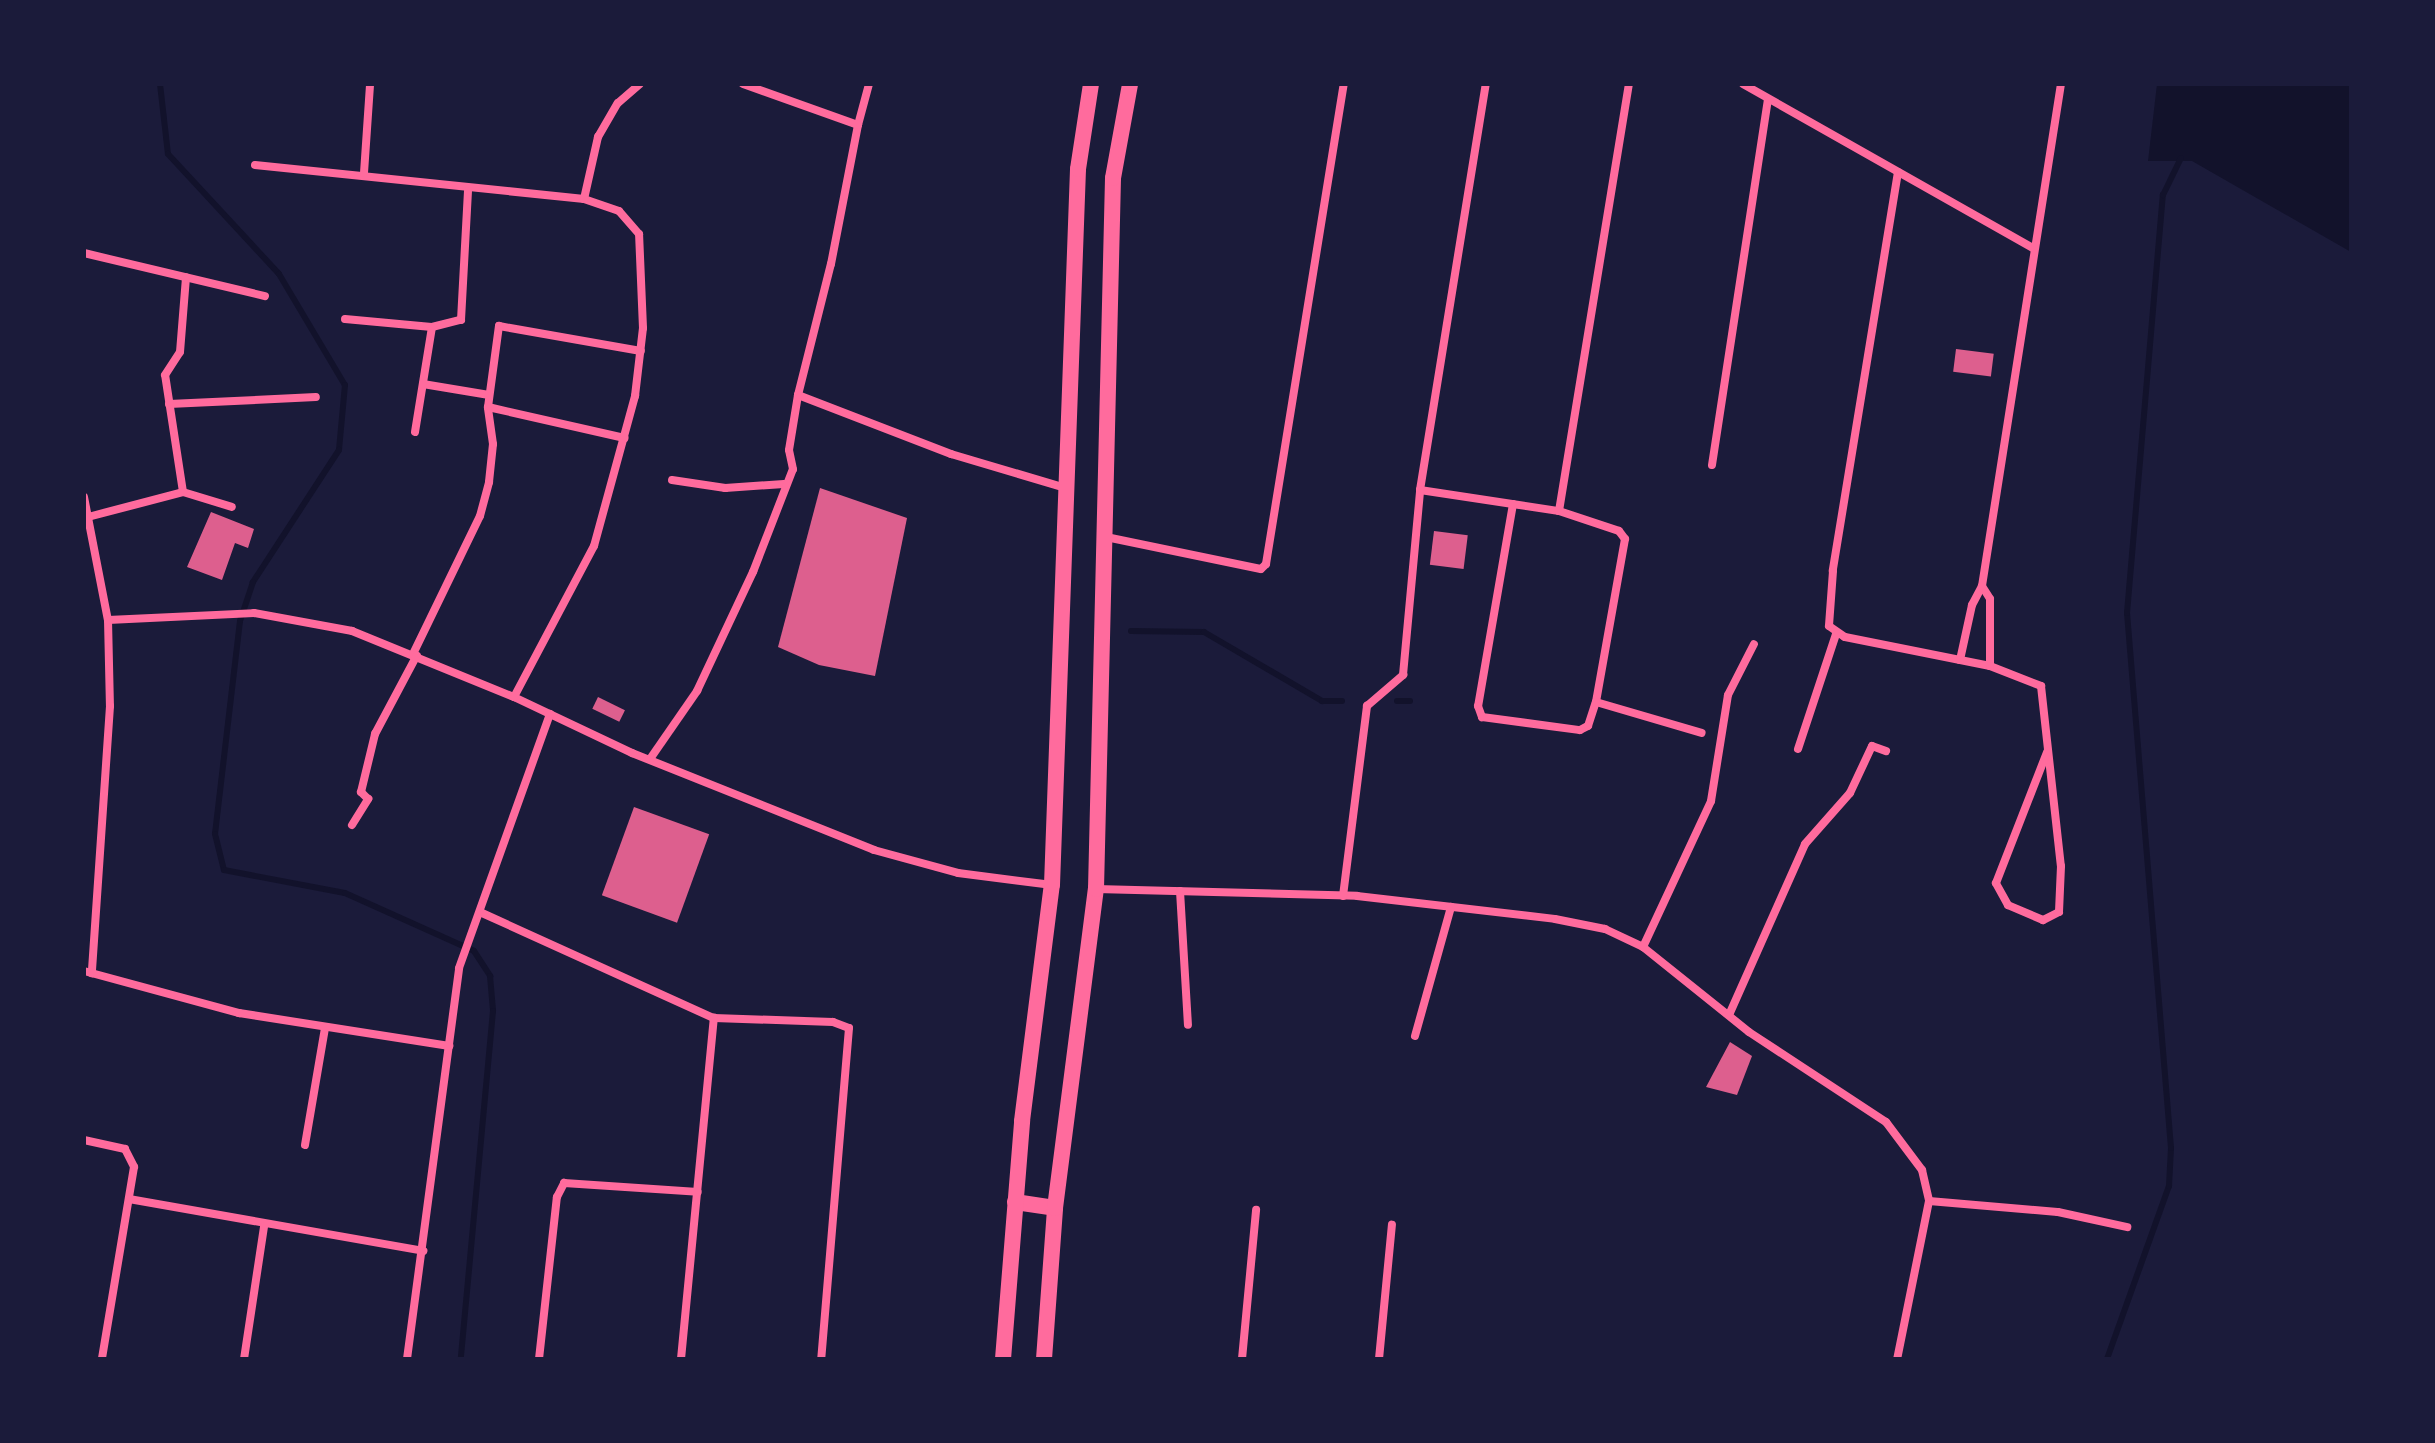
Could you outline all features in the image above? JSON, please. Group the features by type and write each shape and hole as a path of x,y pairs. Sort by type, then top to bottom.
{"main road":[{"path":"1003,1359 1033,1024 1052,885 1078,169 1091,84"},
{"path":"1044,1359 1055,1208 1096,889 1113,178 1130,84"},
{"path":"1015,1202 1055,1208"}],"street":[{"path":"364,173 370,84"},
{"path":"584,199 598,137 618,103 640,84"},
{"path":"743,84 858,125"},
{"path":"650,759 697,691 753,572 793,467 789,450 798,395 831,264 869,84"},
{"path":"1106,537 1261,569 1266,564 1344,84"},
{"path":"1343,896 1367,706 1401,681 1406,606 1420,490 1486,84"},
{"path":"1559,511 1629,84"},
{"path":"1743,84 2033,248"},
{"path":"1960,660 1972,605 1982,586 2061,84"},
{"path":"1712,465 1768,99"},
{"path":"255,165 364,173 468,191 584,199 619,211 639,234 644,287 641,351 625,438 594,546 514,697"},
{"path":"1898,172 1843,504 1828,622 1836,634 1990,666 2041,686 2061,899 2055,918 2043,920 2008,905 1996,883 2047,752"},
{"path":"345,319 432,327 461,320 468,191"},
{"path":"84,253 265,296"},
{"path":"183,492 165,375 180,352 186,277"},
{"path":"352,825 368,799 361,792 375,734 480,516 492,462 488,407 500,325 641,351"},
{"path":"415,432 432,327"},
{"path":"423,384 489,395"},
{"path":"798,395 951,454 1066,488"},
{"path":"169,404 316,397"},
{"path":"488,407 625,438"},
{"path":"672,480 725,488 784,484"},
{"path":"1420,490 1513,504 1559,511 1609,527 1625,539 1596,702 1588,726 1580,730 1482,717 1478,706 1513,504"},
{"path":"88,517 183,492 232,507"},
{"path":"84,497 108,620 110,706 88,972 216,1008 449,1046"},
{"path":"1982,586 1990,599 1990,666"},
{"path":"108,620 254,613 352,631 415,654 650,759 874,850 958,873 1052,885"},
{"path":"1798,749 1836,634"},
{"path":"1643,947 1711,801 1728,695 1754,644"},
{"path":"1596,702 1702,733"},
{"path":"407,1359 462,958 482,913 550,714"},
{"path":"1729,1015 1805,844 1850,793 1872,746 1886,751"},
{"path":"1096,889 1343,896 1451,907 1591,926 1643,947 1729,1015 1886,1122 1922,1170 1929,1201 1897,1359"},
{"path":"1180,891 1188,1025"},
{"path":"1415,1036 1451,907"},
{"path":"482,913 714,1018 833,1022 844,1025 852,1035 821,1359"},
{"path":"681,1359 714,1018"},
{"path":"305,1145 325,1028"},
{"path":"84,1140 129,1152 134,1167 102,1359"},
{"path":"539,1359 557,1197 564,1183 698,1192"},
{"path":"129,1199 264,1227 423,1251"},
{"path":"1929,1201 2058,1212 2127,1227"},
{"path":"1242,1359 1256,1210"},
{"path":"1379,1359 1392,1225"},
{"path":"244,1359 264,1227"}],"shaded area":[{"path":"2157,84 2351,84 2351,252 2192,161 2148,161"}],"building":[{"path":"1956,349 1994,354 1991,376 1953,372"},
{"path":"820,488 907,518 875,676 819,665 778,647"},
{"path":"211,512 254,529 248,548 235,543 222,580 187,567"},
{"path":"1434,531 1468,535 1464,569 1430,565"},
{"path":"598,697 625,710 619,722 592,709"},
{"path":"634,807 709,834 677,923 602,895"},
{"path":"1730,1042 1752,1056 1737,1095 1706,1087"}],"waterway":[{"path":"160,84 168,154 279,274 345,385 339,450 253,582 240,621 215,834 224,870 345,893 474,951 490,976 493,1011 461,1359"},
{"path":"2107,1359 2169,1186 2171,1148 2127,613 2163,195 2181,158"},
{"path":"1131,631 1204,632 1322,701 1342,701"},
{"path":"1397,701 1410,701"}]}
